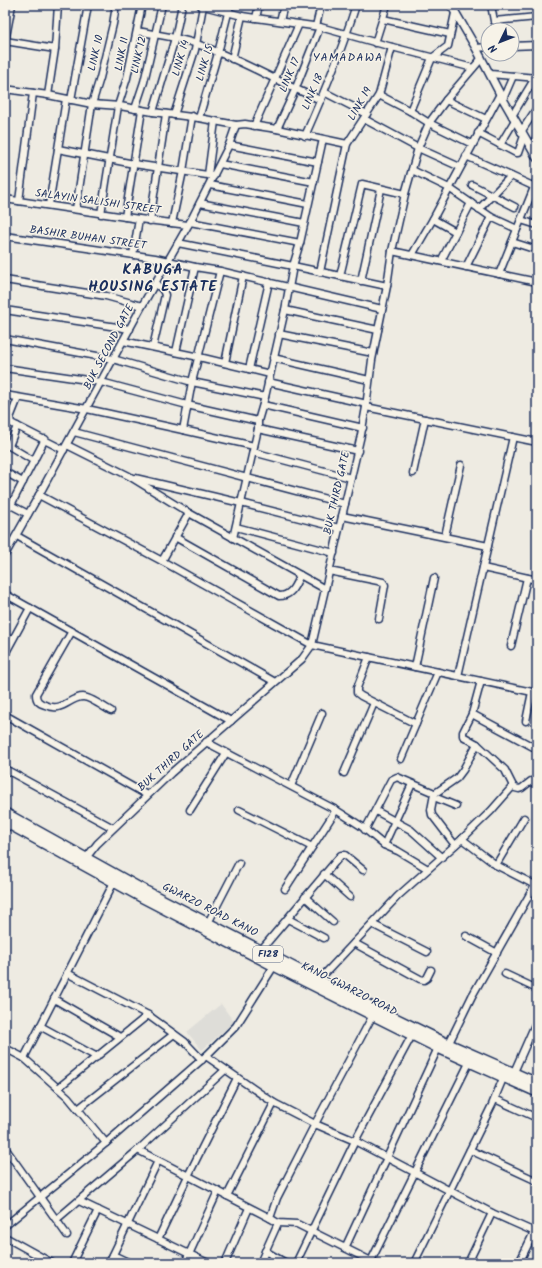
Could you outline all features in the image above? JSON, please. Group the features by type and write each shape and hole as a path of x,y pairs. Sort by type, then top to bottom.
{"main road":[{"name":"GWARZO ROAD KANO","path":"5,813 174,909 208,923 319,980 449,1043 537,1083"},
{"name":"KANO-GWARZO ROAD","path":"5,822 114,882 174,909 274,966 438,1048 504,1076 537,1092"}],"street":[{"path":"12,5 5,41 55,49"},
{"path":"48,95 55,49 58,5"},
{"path":"48,205 88,5"},
{"name":"LINK 10","path":"76,210 92,104 113,24 115,5"},
{"name":"LINK 11","path":"101,214 118,106 128,78 142,5"},
{"name":"LINK 12","path":"135,109 144,82 162,5"},
{"path":"153,112 175,38 182,5"},
{"path":"201,5 242,16 318,27 474,68"},
{"name":"LINK 14","path":"174,114 196,44 201,5"},
{"name":"LINK 15","path":"199,118 230,5"},
{"path":"256,18 259,5"},
{"path":"280,21 284,5"},
{"name":"LINK 17","path":"277,129 295,90 318,27 321,5"},
{"name":"LINK 18","path":"305,136 347,34 356,5"},
{"path":"375,43 387,5"},
{"path":"491,5 494,21 537,17"},
{"path":"410,111 432,58 448,46 451,8"},
{"path":"451,8 480,57"},
{"path":"232,59 242,16"},
{"path":"383,19 450,34"},
{"path":"254,126 299,24"},
{"path":"137,31 175,38 196,44 232,59 295,90 321,100"},
{"path":"520,46 537,45"},
{"name":"LINK 19","path":"347,144 379,95 392,47"},
{"name":"BUK THIRD GATE","path":"86,858 96,844 148,795 206,742 302,659 312,645 363,428 373,353 392,251 405,194 418,148 430,123 446,100 480,60"},
{"path":"483,62 501,97 537,158"},
{"path":"490,74 536,78 500,145"},
{"path":"412,255 433,219 478,133 514,76"},
{"path":"5,89 48,95 92,104 192,116 236,125 245,124 277,129 347,144 320,272"},
{"path":"324,92 418,148 460,167"},
{"path":"18,201 33,93"},
{"path":"379,95 472,144"},
{"path":"446,100 486,119"},
{"path":"478,133 518,153 523,134 537,108"},
{"path":"126,217 142,110"},
{"path":"150,221 166,114"},
{"path":"172,223 183,171 192,116"},
{"path":"58,150 134,164 211,175 215,121"},
{"name":"BUK SECOND GATE","path":"5,555 8,543 17,536 142,306 156,284 210,185 211,175 220,164 230,145 236,125"},
{"path":"530,147 537,137"},
{"path":"233,538 258,429 258,421 265,397 285,310 293,266 300,243 323,139"},
{"path":"230,145 318,162"},
{"path":"466,156 535,187"},
{"path":"220,164 314,182"},
{"path":"412,170 449,188 491,217 518,229"},
{"path":"479,209 511,176"},
{"path":"499,274 537,180"},
{"path":"340,276 361,185 363,184 405,194"},
{"path":"210,185 308,204"},
{"path":"472,185 515,208"},
{"path":"361,281 381,189"},
{"name":"SALAYIN SALISHI STREET","path":"5,199 150,221 189,223 300,243"},
{"path":"200,203 304,223"},
{"path":"441,261 470,203"},
{"path":"466,267 491,217"},
{"path":"133,255 139,219"},
{"path":"433,219 456,232"},
{"path":"521,220 537,225"},
{"name":"BASHIR BUHAN STREET","path":"5,236 133,255 220,271 382,309"},
{"path":"512,242 537,250"},
{"path":"178,243 386,286"},
{"path":"392,251 537,282"},
{"path":"176,352 195,267"},
{"path":"183,430 192,382 220,271"},
{"path":"225,363 243,276"},
{"path":"5,280 106,296 142,306"},
{"path":"249,369 269,282"},
{"path":"153,347 165,295 156,284"},
{"path":"5,310 130,329"},
{"path":"285,310 378,330"},
{"path":"279,334 373,353"},
{"path":"5,339 113,359 192,382 265,397"},
{"path":"123,341 199,356 270,374"},
{"path":"273,358 369,380"},
{"path":"5,368 101,382 187,405 258,421"},
{"path":"268,382 366,406 537,442"},
{"path":"5,395 87,409 183,430 351,478"},
{"path":"18,398 10,418 11,423 129,476 189,513 325,589"},
{"path":"263,405 363,428"},
{"path":"413,473 425,419"},
{"path":"18,426 9,446 34,461"},
{"path":"258,429 358,451"},
{"path":"74,432 345,504"},
{"path":"458,676 513,437"},
{"path":"28,514 8,503 23,482 46,439"},
{"path":"445,536 461,465"},
{"path":"5,472 23,482"},
{"path":"129,476 339,528"},
{"path":"39,495 162,561 312,645 534,693 526,722"},
{"path":"162,561 189,513"},
{"path":"342,516 488,546"},
{"path":"236,527 334,553"},
{"path":"17,536 275,682"},
{"path":"176,537 279,596 285,596 291,592 300,575"},
{"path":"483,568 537,580"},
{"path":"329,571 383,582 385,585 379,619"},
{"path":"415,667 434,578"},
{"path":"511,646 527,578"},
{"path":"5,594 231,721"},
{"path":"5,654 30,608"},
{"path":"72,632 36,694 36,700 39,703 51,708 61,706 83,697 90,699 111,712"},
{"path":"368,657 357,688 357,693 416,724"},
{"path":"401,759 438,672"},
{"path":"481,681 472,714 463,732 464,736 466,739 477,744 506,770 513,786 519,789 531,781 537,785"},
{"path":"344,773 374,703"},
{"path":"291,786 322,713"},
{"path":"472,714 537,749"},
{"path":"5,715 148,795"},
{"path":"206,742 336,810 384,845 398,851 428,869"},
{"path":"455,845 432,815 431,810 434,796 457,778 477,744"},
{"path":"190,810 226,753"},
{"path":"5,769 113,828"},
{"path":"365,830 391,780 397,777 432,792 434,796 456,806"},
{"path":"384,845 412,784"},
{"path":"319,980 398,896 462,839 513,786"},
{"path":"239,810 312,848"},
{"path":"285,889 336,810"},
{"path":"376,810 411,830 441,857"},
{"path":"496,865 524,818"},
{"path":"449,1043 497,953 536,886 496,865 462,839"},
{"path":"261,950 341,855 345,855 363,870"},
{"path":"208,923 239,863"},
{"path":"324,874 350,897"},
{"path":"24,1058 114,882"},
{"path":"306,897 333,922"},
{"path":"288,919 324,938"},
{"path":"372,924 427,952"},
{"path":"466,936 497,953"},
{"path":"354,943 420,979 424,980 431,970"},
{"path":"5,1226 106,1143 204,1058 236,1026 274,966"},
{"path":"67,973 148,1015 204,1058 225,1070 274,1103 315,1124 355,1141 492,1212 536,1230 519,1263"},
{"path":"505,974 537,989"},
{"path":"54,999 120,1037"},
{"path":"58,1088 148,1015"},
{"path":"270,1218 277,1198 373,1015"},
{"path":"514,1072 537,1020"},
{"path":"40,1026 97,1057"},
{"path":"78,1109 174,1034"},
{"path":"296,1263 355,1141 412,1035"},
{"path":"5,1048 24,1058 58,1088 78,1109 106,1143"},
{"path":"345,1248 438,1048"},
{"path":"138,1150 278,1223 297,1224 372,1262 470,1061"},
{"path":"56,1219 138,1150 225,1070"},
{"path":"414,1263 470,1150 504,1076"},
{"path":"158,1239 237,1078"},
{"path":"495,1098 537,1118"},
{"path":"227,1196 274,1103"},
{"path":"5,1148 41,1196 67,1235"},
{"path":"470,1150 537,1181"},
{"path":"109,1263 158,1161"},
{"path":"185,1263 218,1191"},
{"path":"79,1201 208,1263"},
{"path":"225,1263 250,1208"},
{"path":"72,1263 98,1210"},
{"path":"468,1263 492,1212"},
{"path":"260,1263 278,1223"},
{"path":"5,1237 52,1263"},
{"path":"265,1251 286,1263"},
{"path":"113,1255 130,1263"}],"shaded area":[{"path":"221,1004 234,1022 202,1050 187,1032"}],"district":[{"name":"YAMADAWA","path":"348,57"},
{"name":"KABUGA HOUSING ESTATE","path":"153,278"}]}
